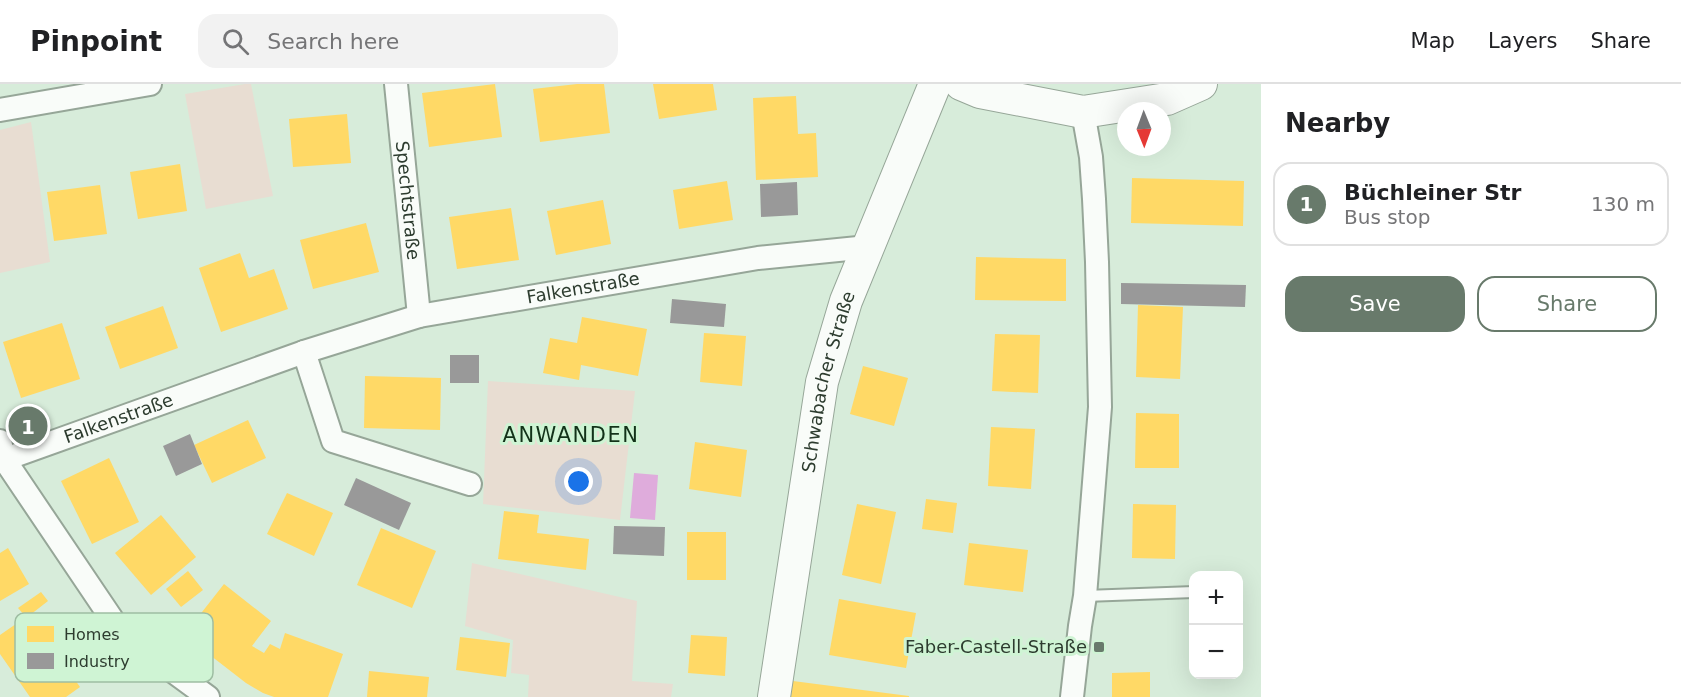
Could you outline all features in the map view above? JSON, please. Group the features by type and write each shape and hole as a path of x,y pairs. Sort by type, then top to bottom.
{"street":[{"path":"0,110 150,84"},
{"name":"Spechtstraße","path":"396,84 419,316"},
{"name":"Schwabacher Straße","path":"774,697 822,382 846,301 935,84"},
{"path":"961,84 980,92 1083,112 1167,99 1201,84"},
{"path":"1072,697 1085,596 1100,407 1093,188 1091,157 1083,112"},
{"name":"Falkenstraße","path":"1,454 304,352 419,316 758,258 868,247"},
{"path":"304,352 333,441 470,484"},
{"path":"1,454 108,613"},
{"path":"188,682 208,697"}],"lane":[{"path":"1085,596 1189,592"}],"shaded area":[{"path":"251,84 273,196 206,209 185,94"},
{"path":"31,122 50,262 0,273 0,130"},
{"path":"488,381 635,391 620,520 483,504"},
{"path":"634,473 658,475 655,520 630,518"},
{"path":"472,563 637,601 632,681 673,684 671,697 528,697 529,675 511,673 513,640 465,626"}],"building: Homes":[{"path":"495,84 502,137 429,147 422,93"},
{"path":"577,84 604,84 610,133 540,142 533,89"},
{"path":"653,84 713,84 717,110 659,119"},
{"path":"796,96 798,134 816,133 818,177 756,180 753,98"},
{"path":"347,114 351,163 293,167 289,119"},
{"path":"180,164 187,211 138,219 130,172"},
{"path":"1132,178 1244,181 1243,226 1131,223"},
{"path":"727,181 733,220 679,229 673,190"},
{"path":"100,185 107,234 54,241 47,192"},
{"path":"603,200 611,244 556,255 547,211"},
{"path":"511,208 519,260 457,269 449,217"},
{"path":"366,223 379,272 313,289 300,240"},
{"path":"240,253 249,278 274,269 288,309 221,332 199,268"},
{"path":"976,257 1066,259 1066,301 975,300"},
{"path":"1138,305 1183,307 1180,379 1136,377"},
{"path":"163,306 178,348 120,369 105,327"},
{"path":"582,317 647,329 638,376 581,365 579,380 543,373 550,338 577,343"},
{"path":"62,323 80,379 21,398 3,342"},
{"path":"704,333 746,336 742,386 700,382"},
{"path":"995,334 1040,335 1038,393 992,391"},
{"path":"863,366 908,378 894,426 850,414"},
{"path":"365,376 441,378 440,430 364,428"},
{"path":"1136,413 1179,414 1179,468 1135,468"},
{"path":"248,420 266,458 212,483 194,445"},
{"path":"991,427 1035,429 1031,489 988,486"},
{"path":"695,442 747,450 741,497 689,489"},
{"path":"109,458 139,522 92,544 61,481"},
{"path":"287,493 333,513 314,556 267,534"},
{"path":"926,499 957,503 953,533 922,529"},
{"path":"857,504 896,512 881,584 842,575"},
{"path":"1133,504 1176,505 1175,559 1132,558"},
{"path":"504,511 539,515 537,533 589,539 586,570 498,559"},
{"path":"161,515 196,557 151,595 115,553"},
{"path":"381,528 436,551 412,608 357,585"},
{"path":"687,532 726,532 726,580 687,580"},
{"path":"969,543 1028,550 1023,592 964,585"},
{"path":"8,548 29,584 0,601 0,553"},
{"path":"188,571 203,590 181,607 166,589"},
{"path":"224,584 271,621 252,646 264,653 270,644 280,649 285,633 343,654 328,697 274,697 246,683 213,657 213,613 201,613"},
{"path":"41,592 48,601 33,613 22,613 18,608"},
{"path":"839,599 916,613 906,668 829,655"},
{"path":"15,625 15,676 0,654 0,635"},
{"path":"691,635 727,637 725,676 688,673"},
{"path":"460,637 510,643 506,677 456,670"},
{"path":"369,671 429,677 427,697 367,697"},
{"path":"1150,672 1150,697 1112,697 1112,673"},
{"path":"793,681 909,696 909,697 791,697"},
{"path":"20,682 77,682 80,687 66,697 30,697"}],"building: Industry":[{"path":"797,182 798,215 761,217 760,184"},
{"path":"1121,283 1246,285 1245,307 1121,304"},
{"path":"672,299 726,304 724,327 670,323"},
{"path":"450,355 479,355 479,383 450,383"},
{"path":"190,434 202,464 176,476 163,446"},
{"path":"356,478 411,503 399,530 344,505"},
{"path":"614,526 665,527 664,556 613,554"}],"place":[{"name":"Büchleiner Str","path":"28,426"},
{"name":"Faber-Castell-Straße","path":"1099,647"}],"district":[{"name":"ANWANDEN","path":"571,435"}]}
